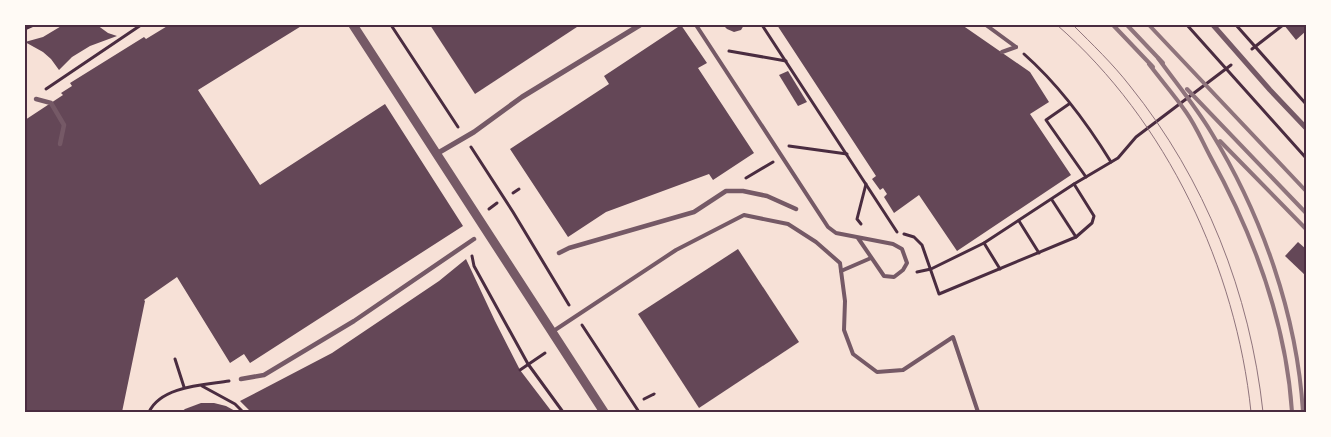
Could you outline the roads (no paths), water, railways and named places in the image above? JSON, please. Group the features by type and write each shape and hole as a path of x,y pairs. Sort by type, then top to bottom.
{"street":[{"path":"354,25 604,412"},
{"path":"438,153 465,138 522,97 640,25"},
{"path":"1213,25 1306,128"},
{"path":"36,99 51,103 64,126 60,144"},
{"path":"559,253 569,248 694,212 726,191 743,191 767,196 796,209"},
{"path":"241,379 264,374 354,321 474,239"}],"lane":[{"path":"696,25 828,227 836,233 893,244 902,249 907,263 903,270 894,277 884,276 858,238"},
{"path":"986,25 1016,47 1002,52"},
{"path":"552,332 676,250 744,215 788,224 816,242 840,263 845,301 844,330 853,354 877,372 903,370 953,337 978,412"},
{"path":"841,271 871,258"}],"tram line":[{"path":"1057,25 1096,63 1132,106 1163,152 1190,200 1212,252 1230,304 1243,358 1251,412"},
{"path":"1073,25 1117,70 1157,122 1181,159 1202,199 1220,239 1235,281 1257,368 1263,412"}],"railway":[{"path":"1113,25 1153,67"},
{"path":"1127,25 1163,63"},
{"path":"1149,25 1306,191"},
{"path":"1158,58 1211,132 1246,197 1261,231 1285,303 1293,339 1303,412"},
{"path":"1149,64 1193,123 1240,216 1265,279 1275,312 1289,378 1292,412"},
{"path":"1187,89 1306,213"},
{"path":"1220,141 1306,229"}]}
